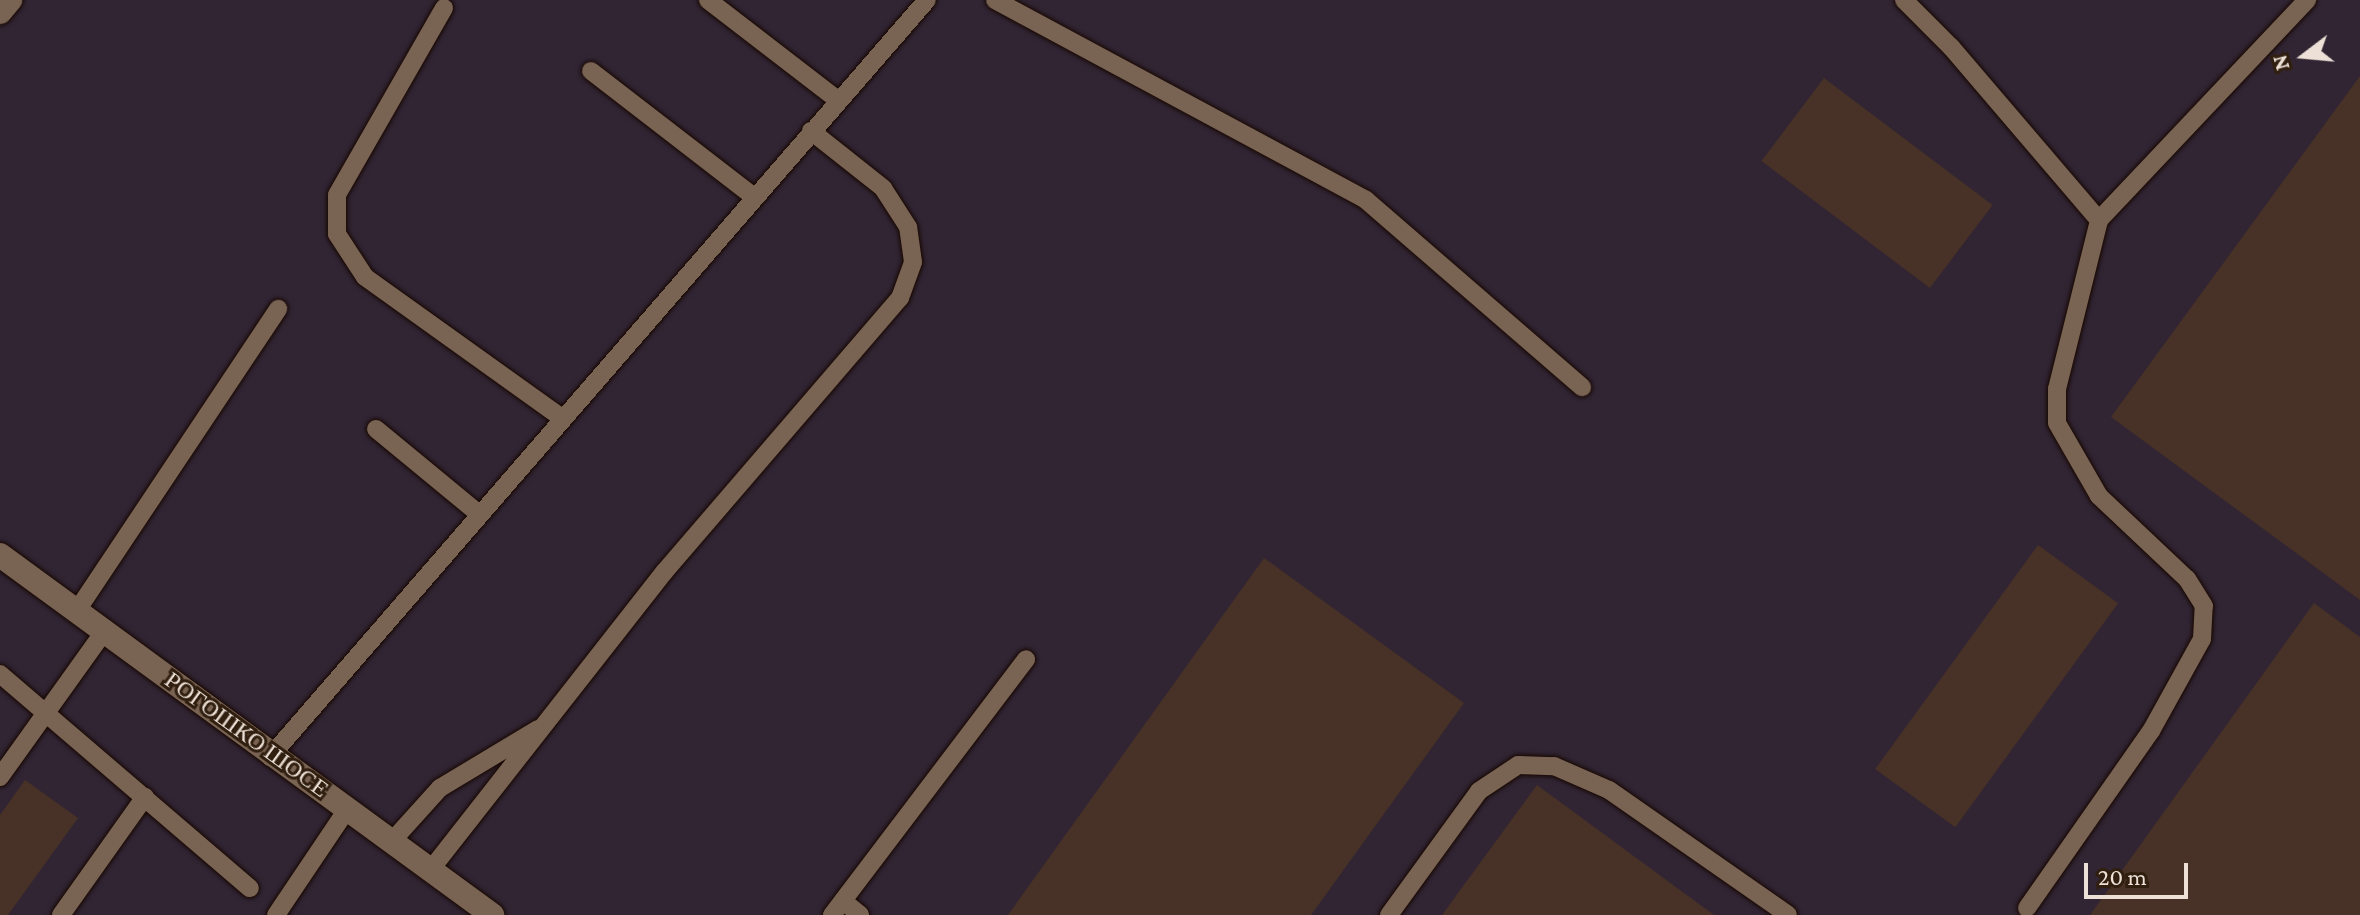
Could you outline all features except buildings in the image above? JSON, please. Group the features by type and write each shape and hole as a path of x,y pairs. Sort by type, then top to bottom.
{"main road":[{"path":"0,12 10,0"},
{"name":"РОГОШКО ШОСЕ","path":"0,555 106,629 270,757 393,840 492,915"}],"lane":[{"path":"708,0 838,100"},
{"path":"270,757 927,0"},
{"path":"995,0 1366,200 1582,387"},
{"path":"1904,0 1951,47 2099,220"},
{"path":"2027,908 2151,731 2202,639 2204,606 2187,579 2099,496 2057,423 2057,389 2099,220 2307,0"},
{"path":"444,8 337,195 337,234 365,277 562,418"},
{"path":"591,71 754,197"},
{"path":"432,868 665,571 900,298 913,262 908,227 883,188 811,131"},
{"path":"78,609 278,309"},
{"path":"376,429 479,514"},
{"path":"0,777 106,629"},
{"path":"860,915 838,908 1026,659"},
{"path":"0,674 250,888"},
{"path":"393,840 440,788 543,726"},
{"path":"1389,915 1479,791 1518,765 1554,766 1609,790 1788,915"},
{"path":"61,915 145,797"},
{"path":"276,915 348,808"}],"shaded area":[{"path":"0,0 2360,0 2360,915 0,915"}]}
